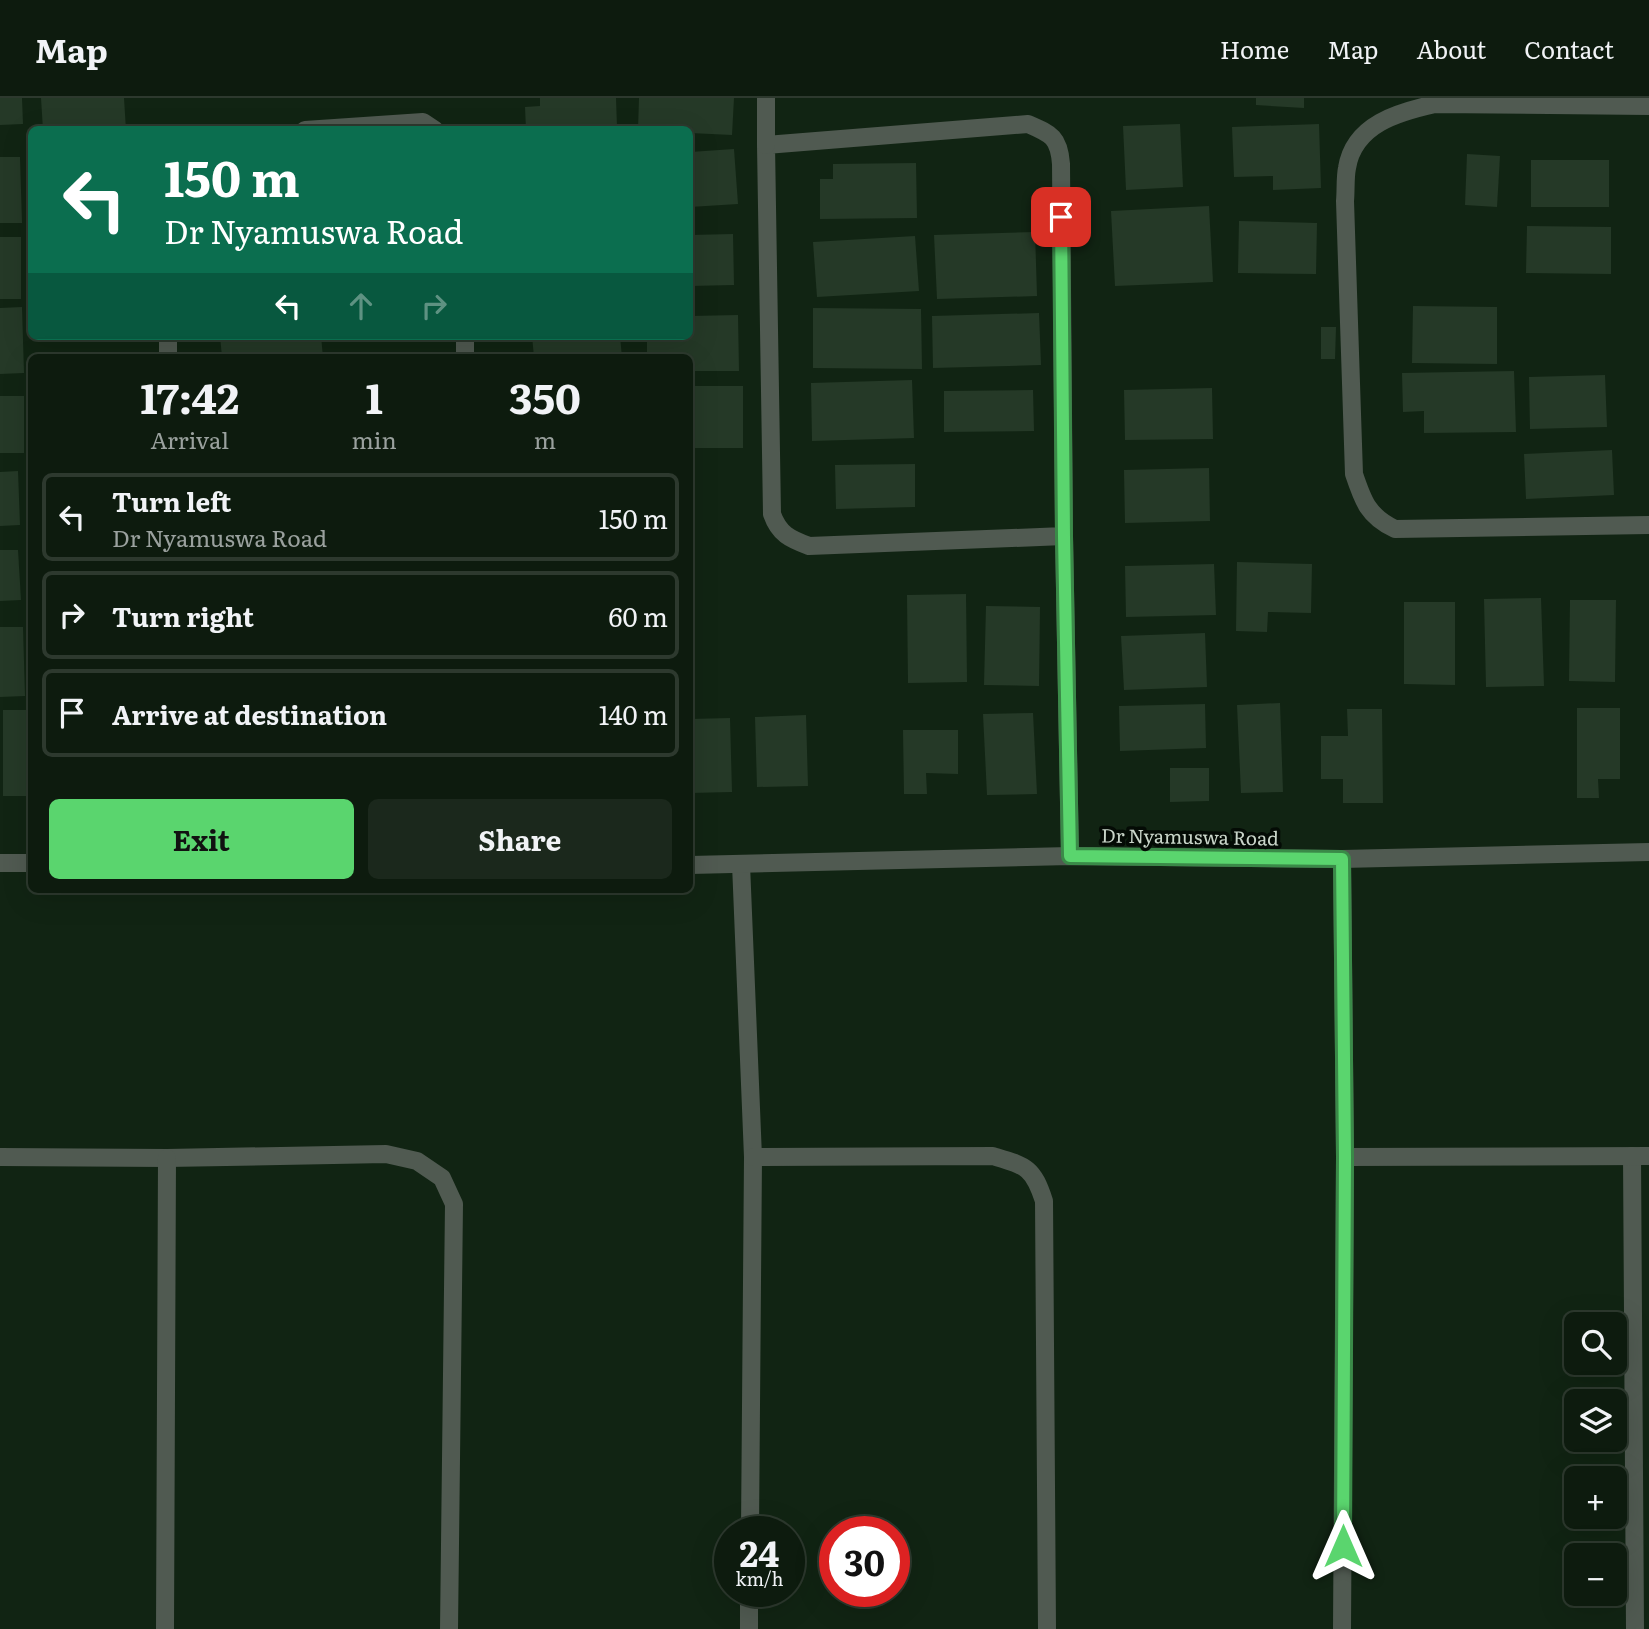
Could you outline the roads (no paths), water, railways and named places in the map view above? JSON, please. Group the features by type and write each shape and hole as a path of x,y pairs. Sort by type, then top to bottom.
{"street":[{"path":"766,98 772,514 778,529 790,539 809,546 1064,536"},
{"path":"1649,106 1435,104 1402,112 1370,127 1354,148 1347,165 1345,201 1354,474 1360,494 1380,522 1395,529 1649,525"},
{"path":"364,126 423,122 429,126"},
{"path":"766,145 1028,124 1049,133 1060,148 1070,856"},
{"name":"Dr Nyamuswa Road","path":"693,865 1070,856 1342,859 1649,852"},
{"path":"1342,859 1345,1157 1342,1629"},
{"path":"0,863 28,863"},
{"path":"741,864 753,1157 750,1516"},
{"path":"0,1157 167,1158 386,1154 417,1161 442,1178 454,1204 449,1629"},
{"path":"753,1157 993,1156 1018,1164 1036,1176 1044,1201 1047,1629"},
{"path":"1345,1157 1640,1156 1635,1629"},
{"path":"165,1629 167,1158"},
{"path":"749,1607 749,1629"}]}
